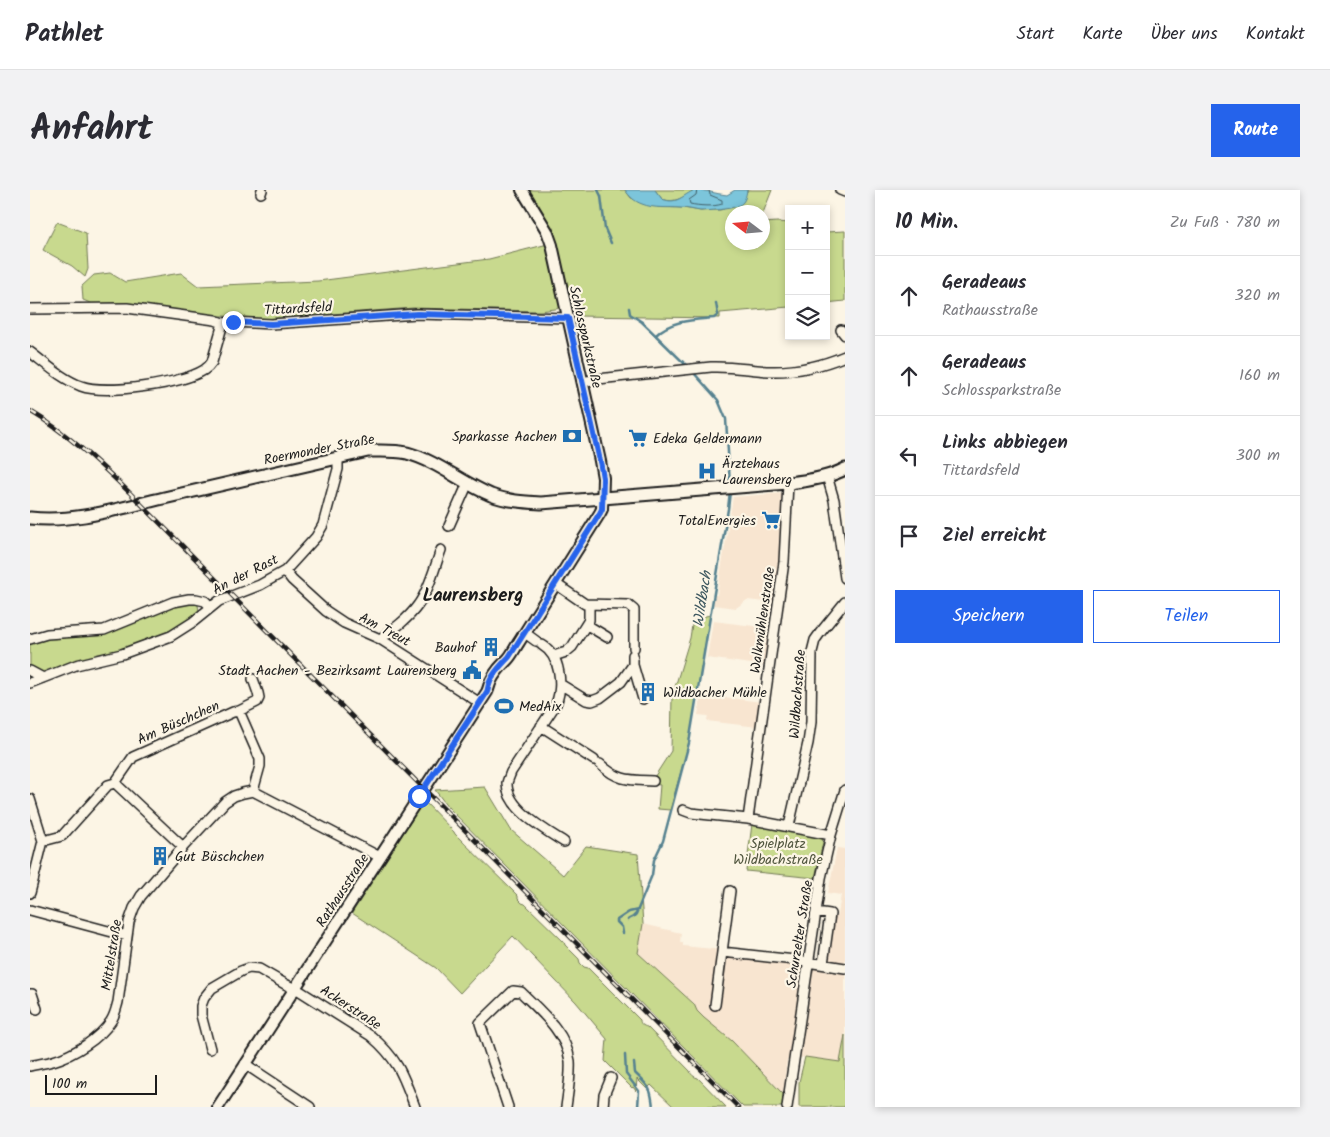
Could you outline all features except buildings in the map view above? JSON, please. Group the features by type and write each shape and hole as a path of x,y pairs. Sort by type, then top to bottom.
{"main road":[{"name":"Roermonder Straße","path":"30,518 54,520 119,510 162,498 368,451 408,453 492,495 508,500 541,503 788,483 827,476 845,469"}],"street":[{"name":"Schlossparkstraße","path":"522,190 547,231 552,245 600,461 603,478 603,498"},
{"path":"840,190 845,192"},
{"name":"Tittardsfeld","path":"30,310 127,308 215,320 223,323 271,324 417,314 568,318"},
{"path":"30,352 73,382 87,388 97,390 149,386 184,378 203,371 208,367 212,362 223,323"},
{"path":"582,382 704,368 723,367 785,371 825,363 845,356"},
{"name":"An der Rast","path":"30,683 76,665 122,654 171,636 219,601 260,585 285,571 316,536 323,524 338,469 338,458"},
{"path":"827,476 842,534 845,578"},
{"path":"449,526 468,483"},
{"name":"Walkmühlenstraße","path":"748,819 784,562 788,483"},
{"name":"Rathausstraße","path":"218,1107 489,689 495,687 501,678 506,670 507,659 600,513 603,498"},
{"path":"380,639 402,623 419,604 441,550"},
{"name":"Am Treut","path":"285,571 292,580 332,615 344,623 380,639 480,703"},
{"path":"556,584 586,604 628,605 634,610 633,665 643,699"},
{"name":"An der Rast","path":"30,639 47,634 104,630 173,602 189,598 205,601 210,608"},
{"name":"Wildbachstraße","path":"789,826 811,722 812,652 820,633 845,602"},
{"path":"554,656 566,652 572,647 582,629 587,625 589,605"},
{"path":"587,625 607,636"},
{"path":"525,633 554,656 560,690 556,704 511,772 507,782 509,793 514,805 541,828 564,842"},
{"path":"560,684 586,700 592,701 600,698 621,682 633,665"},
{"path":"30,671 42,678"},
{"name":"Am Büschchen","path":"43,841 62,836 108,785 115,783 134,757 257,702 259,698 258,693 252,679"},
{"name":"Am Büschchen","path":"239,711 260,759 253,791"},
{"path":"541,726 597,762 609,773 625,780 653,781"},
{"path":"115,783 183,848"},
{"name":"Schurzelter Straße","path":"787,1107 821,878 831,835 841,816 845,790"},
{"path":"253,791 380,857"},
{"name":"Mittelstraße","path":"30,1066 55,1060 87,1044 112,1021 118,1002 129,922 141,896 225,802 234,796 253,791"},
{"path":"30,799 43,841 30,894"},
{"path":"683,810 691,813 748,819 831,835"},
{"path":"715,1005 730,891"},
{"path":"30,910 127,936"},
{"path":"816,912 830,914 823,964"},
{"path":"722,952 845,968"},
{"name":"Ackerstraße","path":"210,1049 200,1015 204,998 212,988 241,971 248,968 260,969 300,991 371,1036 393,1058 401,1071 415,1107"},
{"path":"508,1107 480,1023 513,991 521,992 563,1039 570,1060 566,1107"},
{"path":"30,994 32,994 37,1009"},
{"path":"245,1064 310,1107"},
{"path":"603,1107 604,1095 611,1078"},
{"name":"Schurzelter Straße","path":"790,1084 794,1107"}],"shaded area":[{"path":"784,493 780,559 774,603 747,600 736,608 713,605 714,595 717,595 733,497"},
{"path":"713,621 771,628 766,666 707,658"},
{"path":"701,694 761,702 758,727 707,721 708,716 698,715"},
{"path":"837,848 845,849 845,1035 840,1063 805,1057 787,1060 783,1094 732,1041 697,1011 694,1004 638,953 643,924 681,933 680,943 683,943 683,946 827,960 833,917 836,917 838,914 841,895 828,893"}],"green space":[{"path":"526,190 625,190 631,198 658,207 701,211 725,208 725,250 770,250 770,222 785,223 785,307 720,313 720,318 575,316 557,244"},
{"path":"655,190 696,190 680,199 671,201 662,199"},
{"path":"747,190 772,190 766,205 729,205 747,192"},
{"path":"57,222 86,233 88,269 85,277 72,266 43,250"},
{"path":"845,231 845,301 830,303 830,232"},
{"path":"548,244 563,308 540,311 413,308 264,319 209,315 113,303 93,304 83,300 82,286 94,275 110,273 125,282 181,273 198,286 318,281 489,259"},
{"path":"192,602 198,605 198,613 169,634 122,651 51,672 39,672 30,675 30,644 47,638 106,634 173,607"},
{"path":"710,615 689,743 670,810 658,809 660,785 653,784 653,779 671,751 672,697 690,638 693,619"},
{"path":"485,787 511,830 563,875 586,846 638,854 643,924 638,953 694,1004 697,1011 732,1041 783,1094 782,1107 743,1107 448,807 435,790"},
{"path":"424,801 518,896 518,899 564,942 579,959 580,963 588,968 640,1020 642,1025 647,1027 692,1075 698,1078 726,1107 674,1107 651,1085 647,1089 637,1079 636,1091 632,1088 605,1061 607,1039 576,1002 513,936 460,993 436,968 352,913"},
{"name":"Spielplatz Wildbachstraße","path":"752,824 822,838 823,842 815,878 746,871"},
{"path":"845,1035 845,1107 799,1107 799,1082 805,1057 840,1062"}],"water":[{"path":"625,190 655,190 662,199 672,201 680,199 695,190 727,195 735,190 747,190 746,197 740,205 725,205 725,209 700,211 686,208 647,206 630,197"}],"waterway":[{"name":"Wildbach","path":"598,190 601,196 605,229 611,243"},
{"path":"656,335 669,326 691,320 714,318 718,315 716,303"},
{"name":"Wildbach","path":"629,308 630,314 642,322 687,366"},
{"name":"Wildbach","path":"693,372 718,400 726,419 730,485"},
{"name":"Wildbach","path":"628,920 636,914 652,875 654,860 663,841 689,743 730,491"},
{"path":"623,933 622,927 617,920 629,912 638,910"},
{"path":"625,1055 626,1074 639,1091 638,1107"},
{"name":"Wildbach","path":"634,1063 635,1073 650,1091 653,1107"}],"railway":[{"path":"30,411 70,439 130,493 738,1107"}],"place":[{"name":"Sparkasse Aachen","path":"572,436"},
{"name":"Edeka Geldermann","path":"638,438"},
{"name":"Ärztehaus Laurensberg","path":"707,471"},
{"name":"TotalEnergies","path":"771,520"},
{"name":"Bauhof","path":"491,647"},
{"name":"Stadt Aachen - Bezirksamt Laurensberg","path":"472,670"},
{"name":"Wildbacher Mühle","path":"648,692"},
{"name":"MedAix","path":"504,706"},
{"name":"Gut Büschchen","path":"160,856"}],"district":[{"name":"Laurensberg","path":"473,594"}],"route":[{"path":"233,322 271,324 417,314 568,318 600,461 603,478 602,509 556,584 509,657 495,674 489,684 489,689 419,796"}]}
